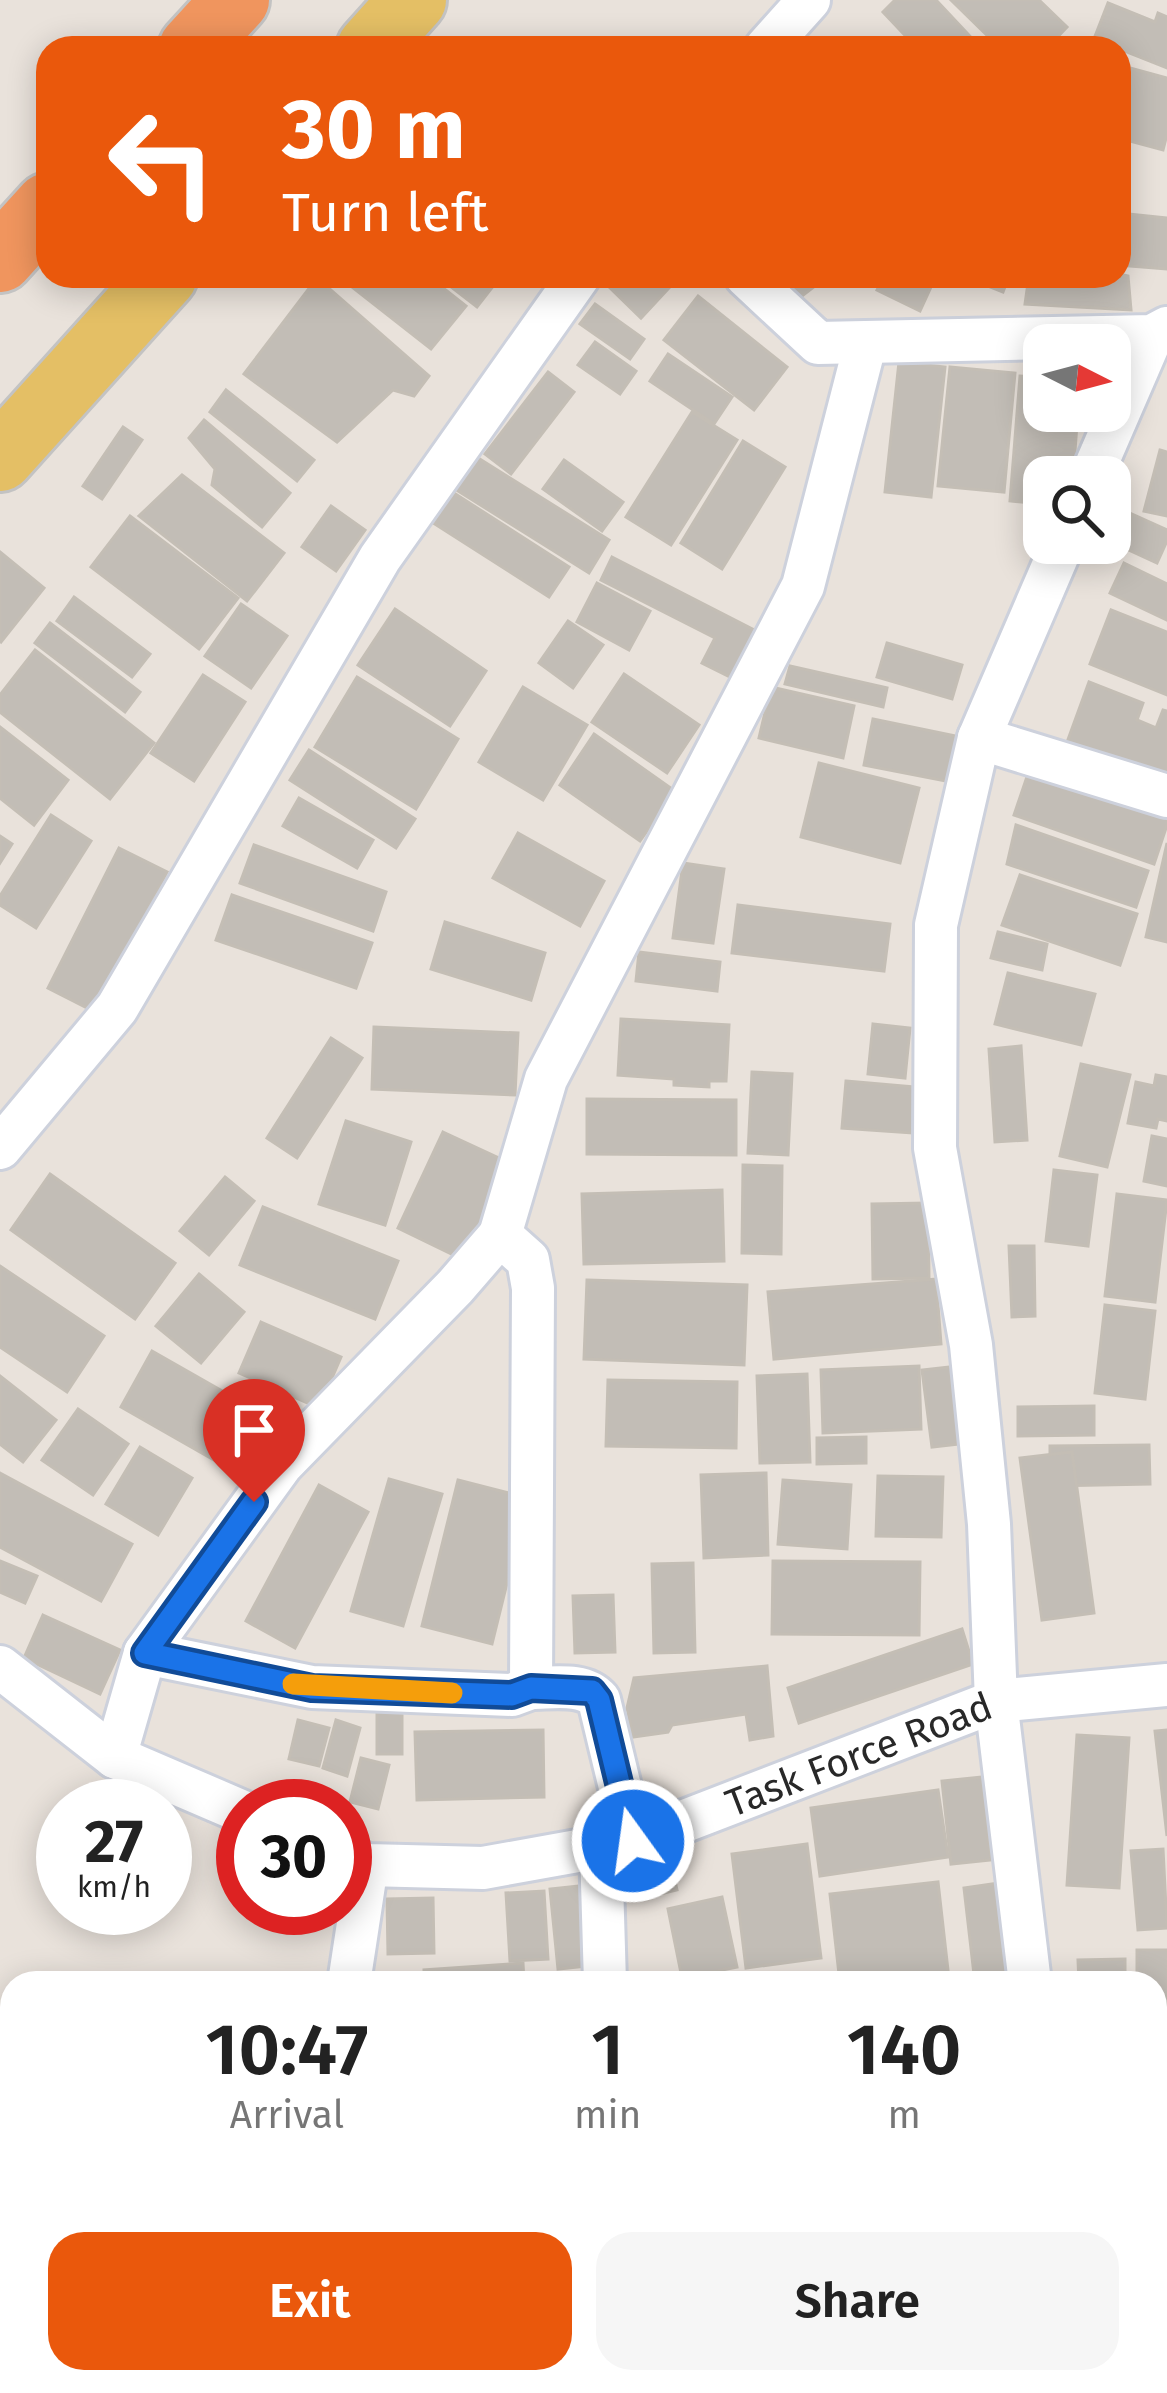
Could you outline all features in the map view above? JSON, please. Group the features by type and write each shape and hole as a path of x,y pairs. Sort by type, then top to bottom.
{"highway":[{"path":"203,36 236,0"},
{"path":"0,259 36,219"}],"main road":[{"path":"381,36 413,0"},
{"path":"0,458 153,288"}],"street":[{"path":"777,36 809,0"},
{"path":"0,1148 117,1008 380,558 571,288"},
{"path":"759,288 818,343 1159,332 1101,456"},
{"path":"115,1757 145,1653 281,1464 455,1287 500,1234 546,1078 803,586 865,345"},
{"path":"1029,1971 996,1701 989,1524 971,1345 935,1148 936,925 979,738 1054,564"},
{"path":"979,738 1167,796"},
{"path":"500,1234 528,1260 532,1288 531,1688"},
{"path":"145,1653 312,1688 512,1695 531,1688 592,1691 599,1700 617,1845 606,1971"},
{"path":"0,1667 115,1757 216,1800"},
{"name":"Task Force Road","path":"372,1861 483,1868 617,1845 996,1701 1167,1685"},
{"path":"350,1971 352,1935"}],"building":[{"path":"895,0 936,0 970,36 906,36 883,12"},
{"path":"951,0 1039,0 1067,27 1058,36 988,36"},
{"path":"1108,3 1155,22 1158,13 1167,17 1167,68 1131,54 1131,36 1095,36"},
{"path":"1131,68 1167,78 1163,150 1131,141"},
{"path":"1131,214 1167,218 1167,269 1131,266"},
{"path":"309,288 328,288 429,376 414,396 393,390 337,442 244,374"},
{"path":"353,288 443,288 466,306 431,349"},
{"path":"452,288 492,288 477,307"},
{"path":"610,288 669,288 641,318"},
{"path":"775,288 812,288 789,306"},
{"path":"878,288 931,288 920,311"},
{"path":"1027,288 1129,288 1131,310 1025,304"},
{"path":"698,296 787,367 754,410 664,340"},
{"path":"595,304 644,339 630,359 580,324"},
{"path":"595,342 636,371 620,394 578,365"},
{"path":"668,354 732,397 714,424 650,381"},
{"path":"899,362 945,367 931,497 885,492"},
{"path":"950,367 1015,373 1004,492 938,486"},
{"path":"548,372 574,392 511,474 485,454"},
{"path":"1023,376 1023,432 1076,432 1075,456 1023,456 1023,502 1010,501"},
{"path":"226,390 314,460 297,481 210,412"},
{"path":"692,412 737,440 671,545 626,517"},
{"path":"204,420 290,493 262,527 212,485 215,469 189,438"},
{"path":"123,427 142,440 102,499 83,486"},
{"path":"743,441 785,467 722,569 681,543"},
{"path":"1160,450 1167,452 1167,516 1144,511"},
{"path":"467,451 609,540 589,573 447,484"},
{"path":"564,460 623,502 602,531 543,489"},
{"path":"182,475 284,553 247,601 139,516"},
{"path":"443,486 569,567 549,597 424,517"},
{"path":"331,506 365,530 336,571 302,547"},
{"path":"130,516 238,598 199,649 91,567"},
{"path":"1131,516 1167,530 1157,563 1131,551"},
{"path":"0,552 44,588 1,642 0,641"},
{"path":"612,557 758,632 734,679 702,663 715,638 601,580"},
{"path":"1126,564 1167,584 1167,620 1110,593"},
{"path":"597,583 650,611 629,650 577,622"},
{"path":"74,597 150,654 132,677 57,621"},
{"path":"241,604 287,636 251,688 205,656"},
{"path":"395,609 486,671 450,726 358,665"},
{"path":"1111,610 1167,632 1167,695 1090,664"},
{"path":"568,621 603,645 573,688 539,663"},
{"path":"50,623 140,692 125,712 35,643"},
{"path":"887,643 962,665 952,699 877,677"},
{"path":"35,650 154,743 110,799 0,712 0,695"},
{"path":"790,666 887,688 883,707 785,684"},
{"path":"624,674 699,725 667,773 592,722"},
{"path":"203,675 245,702 194,781 151,753"},
{"path":"357,677 458,739 416,809 315,747"},
{"path":"1089,682 1143,703 1137,720 1156,728 1163,710 1167,711 1167,781 1066,745"},
{"path":"523,687 587,725 543,800 479,762"},
{"path":"771,687 854,706 843,758 759,738"},
{"path":"873,719 960,737 951,782 864,765"},
{"path":"0,727 68,780 34,825 0,798"},
{"path":"594,734 675,791 640,841 560,785"},
{"path":"309,750 415,819 396,848 290,780"},
{"path":"1032,762 1167,809 1167,825 1154,864 1014,815"},
{"path":"819,763 919,788 900,863 801,837"},
{"path":"299,798 373,840 357,868 283,826"},
{"path":"51,815 91,841 36,928 0,905 0,896"},
{"path":"1016,825 1148,871 1136,907 1007,864"},
{"path":"518,833 604,881 580,926 493,878"},
{"path":"0,836 12,844 0,863"},
{"path":"1167,843 1167,942 1146,937"},
{"path":"254,845 386,892 373,931 240,883"},
{"path":"119,848 167,872 95,1012 48,988"},
{"path":"683,863 724,869 713,943 673,938"},
{"path":"1020,875 1137,914 1120,965 1002,925"},
{"path":"232,895 372,943 356,988 216,940"},
{"path":"738,905 890,924 884,971 732,953"},
{"path":"445,922 545,953 531,1000 431,969"},
{"path":"998,932 1047,944 1042,970 991,958"},
{"path":"639,952 720,962 717,991 636,981"},
{"path":"1008,973 1095,994 1081,1045 995,1024"},
{"path":"621,1019 729,1025 726,1081 709,1081 709,1087 618,1075"},
{"path":"873,1024 910,1028 905,1078 868,1074"},
{"path":"374,1027 518,1033 515,1095 372,1089"},
{"path":"331,1038 362,1058 297,1158 267,1138"},
{"path":"1021,1046 1027,1140 995,1142 989,1049"},
{"path":"1081,1064 1130,1075 1107,1167 1060,1156"},
{"path":"752,1072 792,1074 788,1155 748,1153"},
{"path":"1156,1075 1167,1077 1167,1121 1158,1119 1156,1128 1128,1123 1136,1082 1154,1086"},
{"path":"846,1081 916,1087 912,1133 842,1128"},
{"path":"587,1099 736,1100 736,1155 587,1154"},
{"path":"346,1121 411,1142 385,1225 319,1204"},
{"path":"443,1132 516,1166 470,1263 398,1228"},
{"path":"1152,1136 1167,1139 1167,1186 1144,1181"},
{"path":"743,1165 782,1166 781,1254 742,1253"},
{"path":"1054,1170 1097,1175 1088,1246 1046,1241"},
{"path":"50,1174 175,1263 135,1319 11,1230"},
{"path":"225,1177 254,1201 209,1255 180,1231"},
{"path":"722,1190 724,1261 584,1264 582,1194"},
{"path":"1117,1194 1167,1200 1155,1302 1105,1296"},
{"path":"928,1203 929,1278 873,1279 872,1204"},
{"path":"263,1207 398,1261 375,1319 240,1265"},
{"path":"1009,1246 1034,1246 1035,1316 1012,1317"},
{"path":"0,1266 104,1336 67,1392 0,1347"},
{"path":"199,1274 244,1312 201,1363 156,1326"},
{"path":"936,1279 941,1344 774,1359 768,1292"},
{"path":"587,1280 747,1285 744,1365 584,1359"},
{"path":"1105,1305 1155,1311 1145,1399 1095,1393"},
{"path":"261,1322 341,1357 319,1408 239,1373"},
{"path":"152,1351 280,1424 249,1480 121,1407"},
{"path":"968,1365 977,1442 932,1447 922,1370"},
{"path":"919,1366 921,1429 823,1433 821,1370"},
{"path":"807,1374 810,1462 760,1463 757,1376"},
{"path":"0,1376 56,1420 23,1462 0,1444"},
{"path":"608,1380 737,1382 736,1448 606,1446"},
{"path":"1094,1406 1094,1435 1018,1436 1018,1407"},
{"path":"78,1409 128,1444 93,1495 42,1460"},
{"path":"866,1437 866,1463 817,1464 817,1438"},
{"path":"1149,1445 1150,1484 1050,1486 1050,1446"},
{"path":"140,1447 192,1478 158,1535 106,1504"},
{"path":"1072,1452 1094,1613 1042,1620 1020,1458"},
{"path":"0,1473 132,1544 101,1601 0,1547"},
{"path":"766,1473 768,1555 704,1558 701,1475"},
{"path":"878,1476 943,1477 941,1537 876,1536"},
{"path":"389,1479 442,1494 403,1626 351,1611"},
{"path":"458,1480 528,1498 492,1644 422,1626"},
{"path":"783,1480 851,1485 847,1549 778,1544"},
{"path":"319,1485 368,1512 295,1648 246,1621"},
{"path":"0,1561 37,1576 25,1603 0,1592"},
{"path":"773,1561 920,1562 919,1635 772,1634"},
{"path":"693,1563 695,1652 654,1653 652,1564"},
{"path":"613,1595 615,1652 575,1653 573,1596"},
{"path":"43,1615 120,1650 100,1694 24,1658"},
{"path":"962,1629 973,1664 799,1723 788,1688"},
{"path":"767,1666 773,1736 750,1740 746,1714 672,1725 668,1732 633,1737 627,1708 634,1678"},
{"path":"377,1712 402,1713 402,1754 377,1754"},
{"path":"298,1720 329,1728 319,1766 289,1759"},
{"path":"336,1720 360,1728 347,1776 323,1768"},
{"path":"543,1730 544,1797 417,1800 415,1732"},
{"path":"1167,1730 1167,1836 1155,1731"},
{"path":"1077,1735 1129,1738 1119,1888 1067,1885"},
{"path":"361,1758 389,1765 378,1809 372,1808 372,1779 356,1779"},
{"path":"983,1777 991,1860 951,1864 942,1781"},
{"path":"938,1790 948,1857 820,1876 811,1808"},
{"path":"807,1844 821,1958 746,1968 732,1854"},
{"path":"1163,1849 1167,1928 1138,1930 1131,1851"},
{"path":"670,1859 677,1890 656,1895 649,1864"},
{"path":"938,1882 948,1971 839,1971 830,1894"},
{"path":"1006,1882 1017,1971 974,1971 964,1888"},
{"path":"589,1885 597,1965 558,1969 550,1889"},
{"path":"544,1891 548,1959 510,1961 506,1893"},
{"path":"722,1897 737,1967 681,1971 668,1909"},
{"path":"433,1898 434,1953 388,1954 387,1899"},
{"path":"1137,1950 1167,1950 1167,1971 1137,1971"},
{"path":"1125,1959 1125,1971 1078,1971 1078,1960"},
{"path":"523,1963 523,1971 424,1971"}],"slow traffic":[{"path":"293,1684 452,1693"}],"route":[{"path":"254,1502 145,1653 312,1688 512,1695 531,1688 592,1691 599,1700 633,1841"}]}
